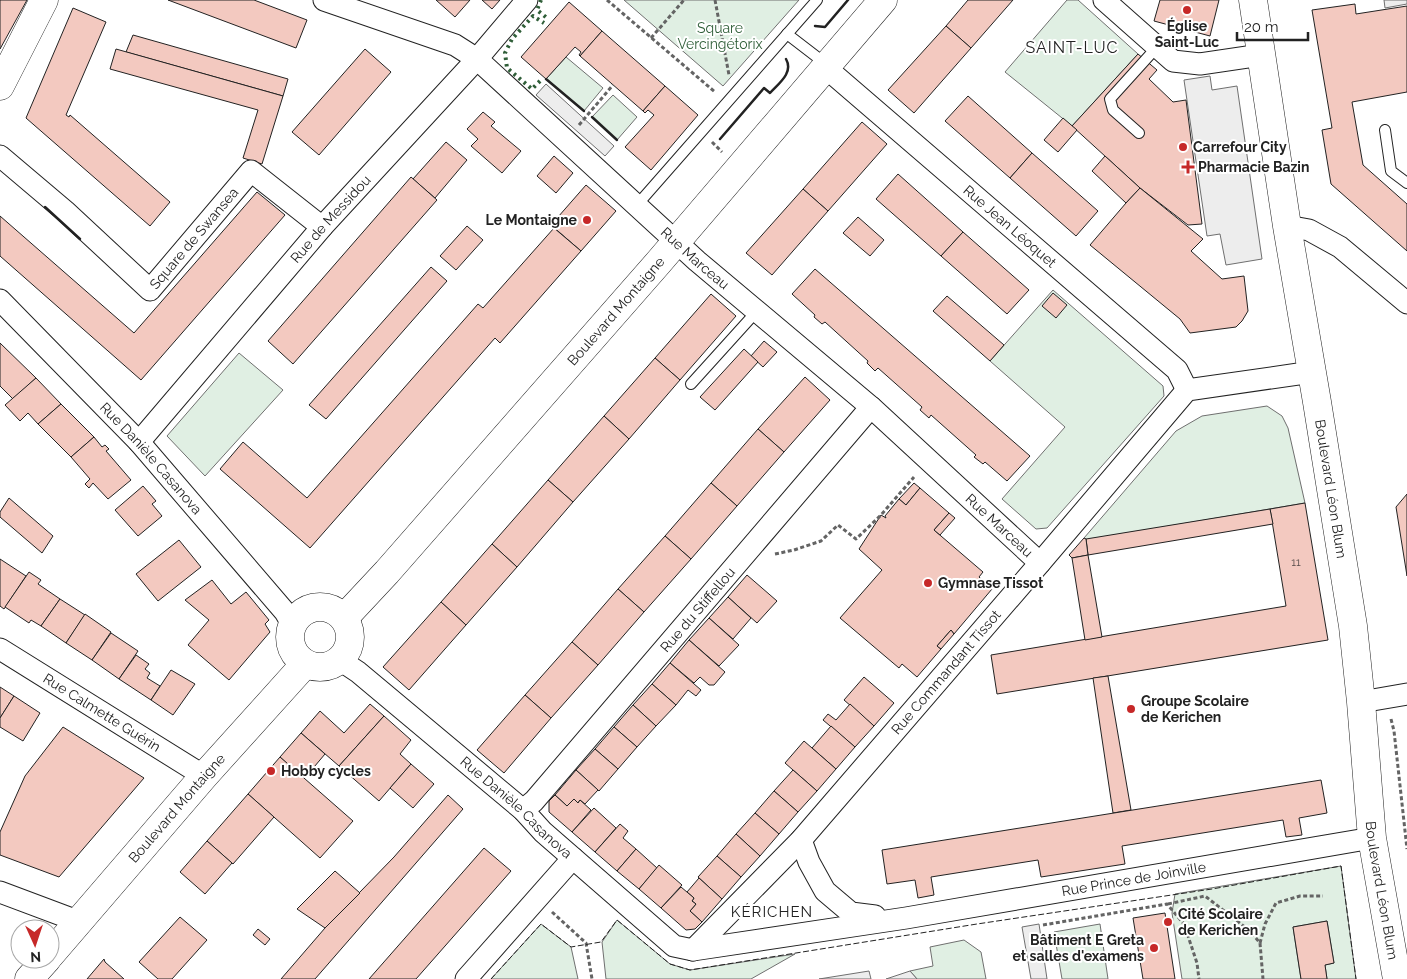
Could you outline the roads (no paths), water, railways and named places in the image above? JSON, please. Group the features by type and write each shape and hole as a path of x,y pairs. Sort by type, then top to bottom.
{"main road":[{"path":"0,86 44,0"},
{"name":"Boulevard Montaigne","path":"344,618 387,572 676,242 883,0"},
{"name":"Boulevard Léon Blum","path":"1253,0 1287,226 1353,626 1372,838 1397,979"},
{"path":"316,607 327,608 344,618 349,629 350,640 347,651 340,660 329,666 316,668 305,664 293,654 289,639 292,624 298,615 306,609 316,607"},
{"name":"Boulevard Montaigne","path":"60,944 204,776 305,664"},
{"path":"29,979 38,969"}],"street":[{"name":"Rue Marceau","path":"324,0 455,45 477,59 676,242 871,407 1040,563"},
{"name":"Rue de Messidou","path":"139,442 322,227 477,59 528,0"},
{"path":"1104,0 1173,61 1200,64 1261,55"},
{"name":"Rue Jean Léoquet","path":"826,66 1177,370 1187,390"},
{"name":"Square de Swansea","path":"0,156 65,211 150,290 251,171 322,227"},
{"path":"1287,226 1309,230 1340,247 1407,303"},
{"name":"Rue Danièle Casanova","path":"0,300 139,442 285,612 292,624"},
{"path":"1187,390 1312,372"},
{"name":"Rue Commandant Tissot","path":"693,950 801,840 1187,390"},
{"name":"Rue du Stiffellou","path":"523,810 534,800 871,407"},
{"name":"Rue Calmette Guérin","path":"0,649 204,776"},
{"name":"Rue Danièle Casanova","path":"340,660 366,678 523,810 543,832 674,946 693,950"},
{"path":"1361,702 1407,694"},
{"name":"Rue Prince de Joinville","path":"693,950 895,920 1372,838"},
{"name":"Rue Prince de Joinville","path":"801,840 809,862 825,891 851,913 895,920"},
{"path":"466,979 573,858"},
{"path":"0,892 80,922"}],"lane":[{"path":"637,206 817,0"},
{"path":"787,34 826,66"},
{"path":"1139,133 1113,110 1110,99 1157,47"},
{"path":"1385,130 1391,171 1407,184"},
{"path":"691,384 757,311"}],"place":[{"name":"Église Saint-Luc","path":"1187,10"},
{"name":"Carrefour City","path":"1183,147"},
{"name":"Pharmacie Bazin","path":"1188,167"},
{"name":"Le Montaigne","path":"587,220"},
{"name":"Gymnase Tissot","path":"928,583"},
{"name":"Groupe Scolaire de Kerichen","path":"1131,709"},
{"name":"Hobby cycles","path":"271,771"},
{"name":"Cité Scolaire de Kerichen","path":"1168,922"},
{"name":"Bâtiment E Greta et salles d'examens","path":"1154,948"}],"district":[{"name":"SAINT-LUC","path":"1072,47"},
{"name":"KÉRICHEN","path":"772,912"}],"park label":[{"name":"Square Vercingétorix","path":"720,36"}]}
